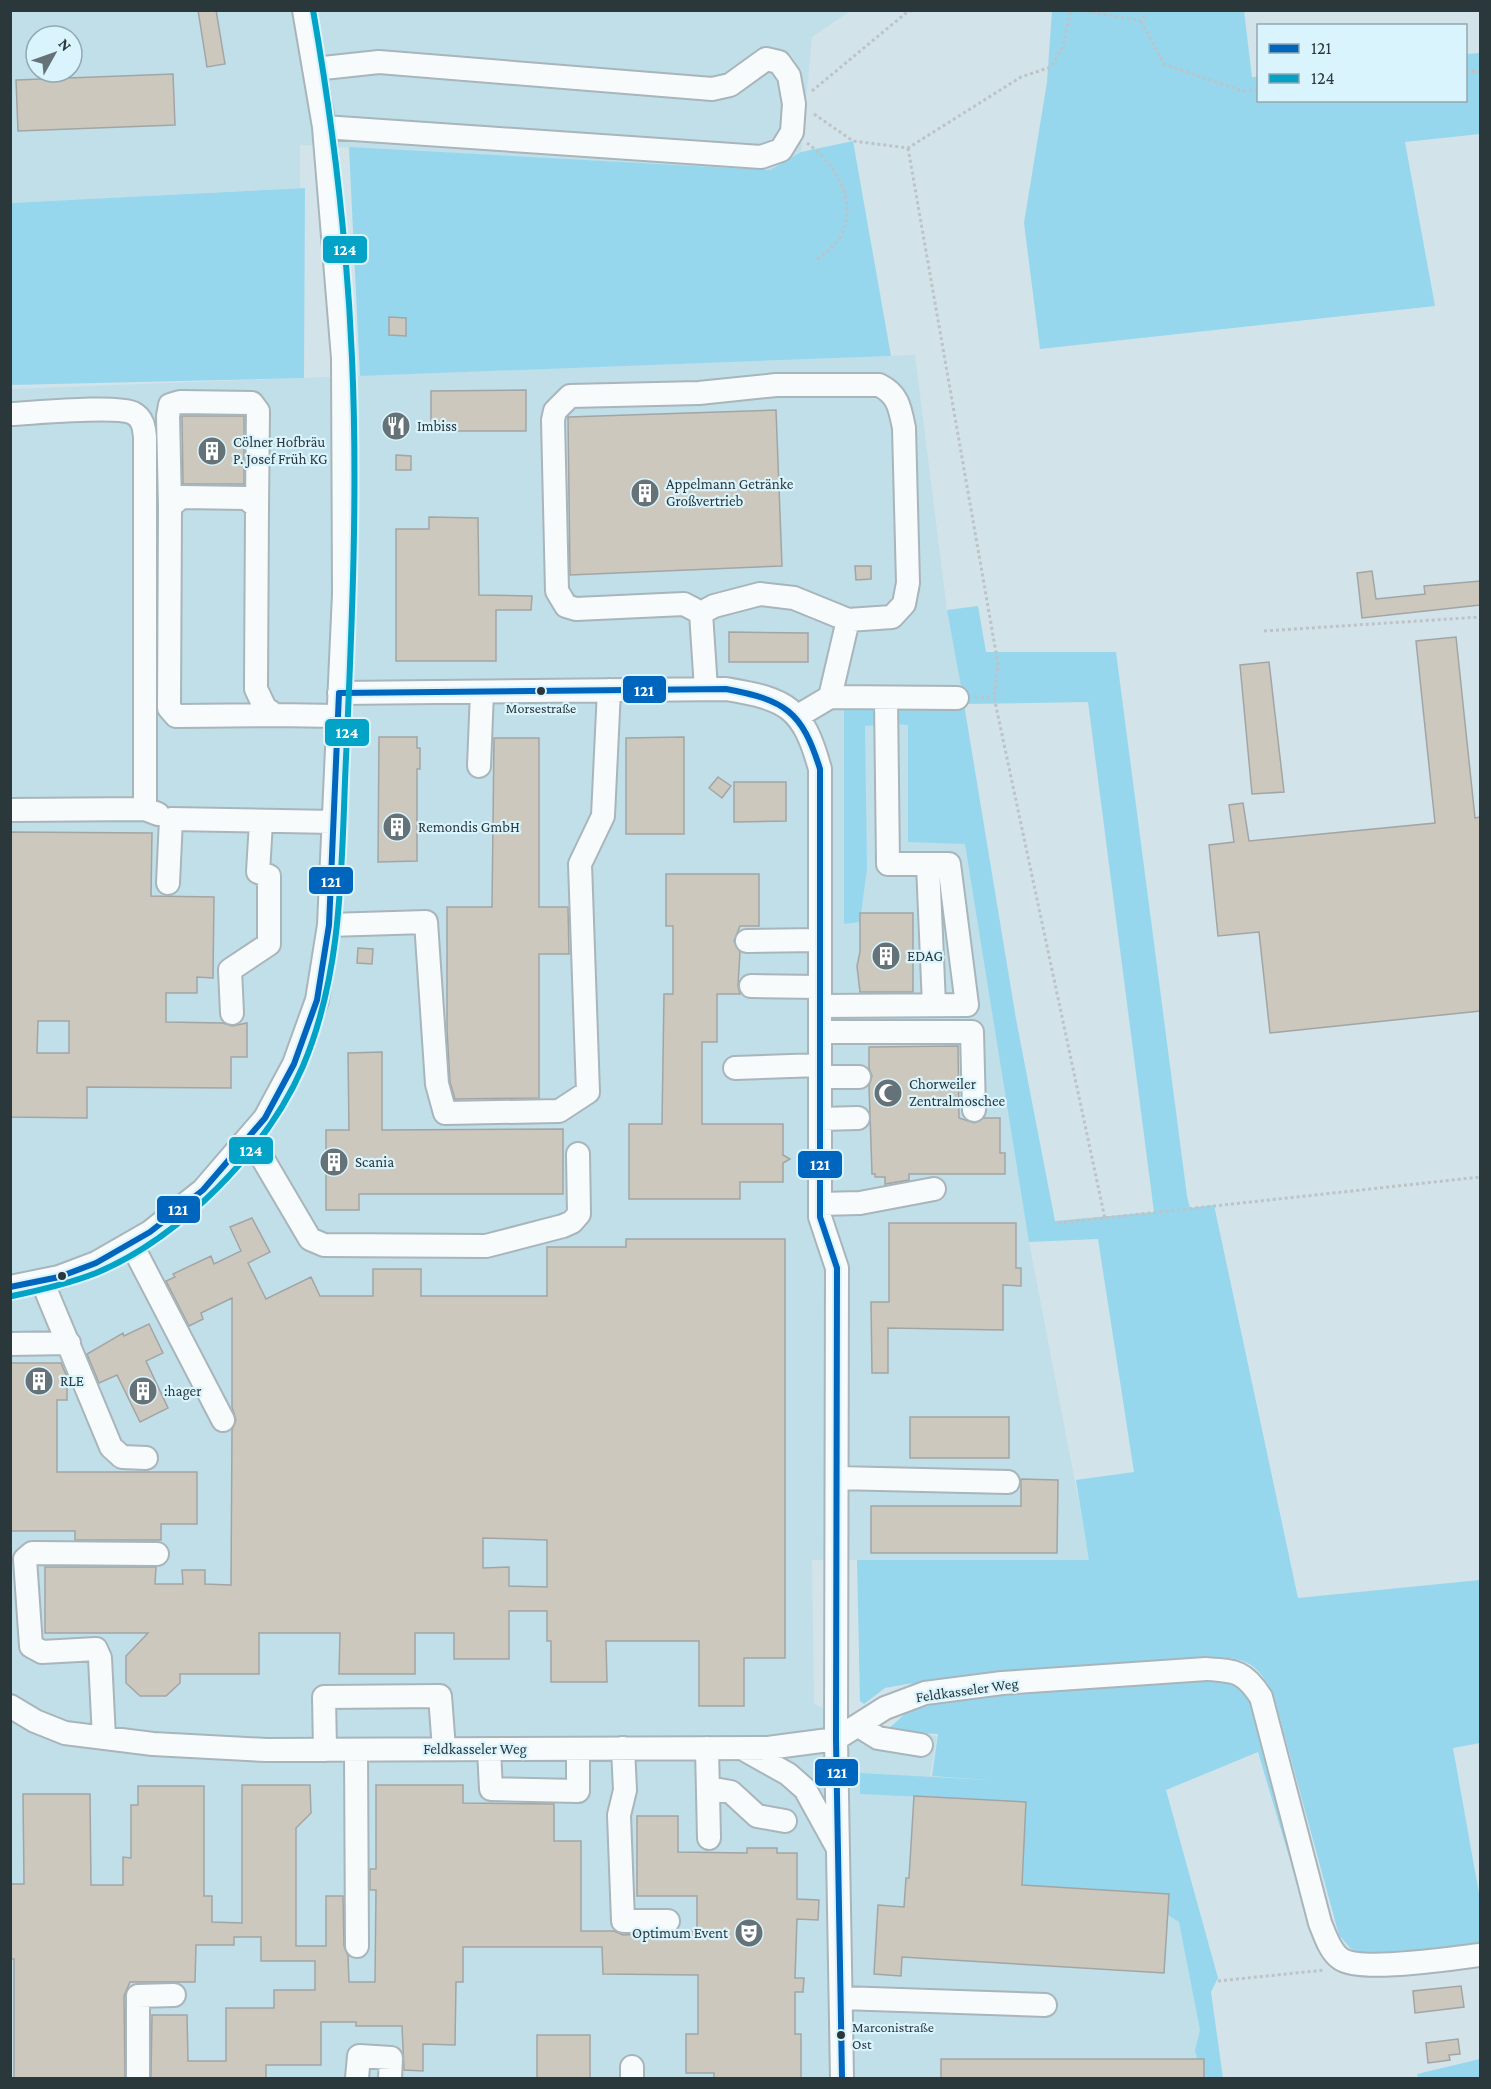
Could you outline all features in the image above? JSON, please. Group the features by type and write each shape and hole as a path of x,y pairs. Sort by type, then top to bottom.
{"street":[{"path":"10,1287 42,1281 96,1263 150,1232 203,1190 265,1118 294,1064 317,1000 329,925 344,594 343,358 324,127 304,10"},
{"path":"314,69 379,62 712,89 730,85 765,59 779,62 789,76 798,101 792,132 781,150 761,157 324,127"},
{"path":"776,385 879,385 891,391 900,405 904,428 908,583 904,604 892,617 848,620 794,598 760,594 714,606 701,613 684,604 576,609 566,606 557,591 553,420 555,411 570,396 699,393 776,385"},
{"path":"275,716 265,708 256,689 258,411 252,404 180,402 171,405 168,416 169,708 176,716 275,716 338,704 482,692 726,689 768,696 798,716 812,738 820,769 820,1217 837,1268 836,1739 840,1852 842,2079"},
{"path":"10,414 121,411 132,412 142,423 146,437 145,809"},
{"path":"170,507 181,497 246,498 257,507"},
{"path":"701,613 706,690"},
{"path":"830,697 848,620"},
{"path":"329,925 426,922 436,1073 445,1113 559,1111 588,1092 580,864 603,816 609,690"},
{"path":"479,766 482,692"},
{"path":"798,716 830,697 957,698"},
{"path":"751,986 820,997 933,1005 967,1005 950,864 888,864 885,699"},
{"path":"21,810 145,809 171,819 334,822"},
{"path":"168,883 171,819"},
{"path":"232,1014 230,970 269,944 269,876 258,872 261,822"},
{"path":"928,864 933,1005"},
{"path":"747,941 820,940"},
{"path":"820,1032 972,1032 974,1110"},
{"path":"735,1068 820,1071 859,1077"},
{"path":"820,1119 858,1118"},
{"path":"250,1137 310,1239 324,1245 486,1246 562,1226 572,1222 579,1214 578,1154"},
{"path":"820,1204 860,1203 934,1189"},
{"path":"131,1243 223,1420"},
{"path":"42,1281 111,1447 122,1457 146,1458"},
{"path":"10,1344 69,1343"},
{"path":"837,1478 1008,1482"},
{"path":"104,1738 100,1658 96,1649 42,1652 31,1646 24,1559 32,1553 157,1554"},
{"name":"Feldkasseler Weg","path":"10,1706 35,1721 65,1733 163,1745 325,1750 768,1748 836,1739 885,1708 925,1693 1002,1683 1206,1669 1230,1670 1248,1677 1261,1697 1320,1923 1330,1945 1341,1959 1362,1966 1480,1955"},
{"path":"325,1750 324,1696 440,1696 444,1749"},
{"path":"859,1726 878,1738 921,1745"},
{"path":"623,1748 625,1790 619,1815 623,1921 668,1921"},
{"path":"707,1748 710,1838"},
{"path":"741,1748 788,1774 805,1789 840,1852"},
{"path":"489,1750 491,1789 578,1791 578,1749"},
{"path":"356,1750 357,1946"},
{"path":"708,1788 731,1792 757,1816 785,1821"},
{"path":"138,2079 138,1996 174,1995"},
{"path":"842,1998 1045,2005"},
{"path":"357,2079 359,2056 391,2058 390,2079"}],"path":[{"path":"913,10 906,13 798,101 813,114 854,141 908,148 1021,77 1051,67 1063,46 1071,10"},
{"path":"1080,10 1141,21"},
{"path":"1141,21 1148,10"},
{"path":"1141,21 1164,64 1242,91 1257,90"},
{"path":"792,132 828,161 839,175 843,194 845,211 843,231 833,247 816,260"},
{"path":"908,148 998,664 994,697 1105,1219"},
{"path":"1264,631 1480,617"},
{"path":"1058,1223 1480,1177"},
{"path":"1218,1981 1332,1970"}],"shaded area":[{"path":"10,11 850,11 812,37 801,152 770,170 300,145 300,188 11,203"},
{"path":"1052,11 1244,11 1252,77 1257,77 1257,102 1467,102 1467,54 1480,53 1480,134 1405,142 1435,306 1040,349 1024,223 1047,82"},
{"path":"853,141 891,356 360,376 349,147 770,170 801,152"},
{"path":"305,188 304,378 11,385 11,203"},
{"path":"915,355 947,610 962,692 1029,1242 1090,1560 812,1560 814,1704 885,1733 937,1736 930,1776 1166,1790 1214,2078 11,2078 10,389"},
{"path":"978,606 986,652 1116,652 1187,1196 1190,1208 1214,1205 1298,1598 1480,1580 1480,1743 1453,1748 1480,1899 1480,1945 1372,1956 1351,1949 1339,1935 1273,1693 1256,1669 1237,1659 1216,1657 907,1684 885,1688 864,1704 860,1701 857,1560 1089,1560 1076,1480 1134,1472 1098,1239 1029,1242 965,844 908,842 908,725 893,724 893,710 956,710 962,692 947,610","holes":["1088,702 1154,1212 1055,1221 1016,1019 964,704"]},
{"path":"844,710 875,710 875,725 865,726 867,868 860,922 844,924"},
{"path":"1211,1679 1233,1684 1250,1697 1312,1923 1316,1948 1258,1752 1166,1790 1218,1978 1211,1992 1223,2078 1204,2078 1204,2059 1197,2059 1195,2050 1200,2030 1179,1922 1168,1915 1169,1894 1022,1885 1026,1802 860,1794 860,1773 987,1780 932,1776 938,1734 885,1732 906,1713 948,1700"},
{"path":"1480,2059 1480,2078 1418,2078 1417,2074"}],"building":[{"path":"198,10 216,10 225,64 207,67"},
{"path":"173,74 175,125 18,131 16,80 24,80 24,84 84,84 84,77"},
{"path":"389,317 406,318 406,336 389,335"},
{"path":"526,390 526,431 431,431 431,391"},
{"name":"Appelmann Getränke Großvertrieb","path":"776,410 782,566 570,575 568,417"},
{"name":"Cölner Hofbräu P. Josef Früh KG","path":"182,416 244,416 244,484 183,484"},
{"name":"Imbiss","path":"388,418 404,418 404,434 388,434"},
{"path":"396,455 411,456 411,470 396,470"},
{"path":"429,517 478,518 479,595 532,596 531,610 496,610 496,661 396,661 396,529 429,529"},
{"path":"855,566 871,566 871,579 856,580"},
{"path":"1372,571 1376,599 1425,594 1424,586 1480,581 1480,605 1362,618 1357,573"},
{"path":"729,632 808,633 808,662 729,662"},
{"path":"1456,637 1475,818 1480,817 1480,1011 1270,1033 1259,932 1218,936 1209,845 1234,842 1229,805 1243,803 1249,841 1435,823 1416,641"},
{"path":"1269,662 1284,792 1252,794 1240,665"},
{"name":"Remondis GmbH","path":"379,737 417,737 417,748 420,748 420,769 417,769 417,861 378,862"},
{"path":"684,737 684,834 626,834 626,738"},
{"path":"494,738 539,738 539,907 568,907 569,954 539,954 539,1098 455,1099 450,1082 447,1030 447,907 492,907"},
{"path":"718,777 731,786 722,798 709,788"},
{"path":"734,782 786,782 786,821 734,822"},
{"path":"10,832 152,833 151,896 214,897 213,978 197,977 197,993 166,993 166,1022 223,1023 232,1026 247,1023 247,1057 231,1057 231,1088 87,1087 87,1118 10,1117","holes":["38,1021 69,1021 69,1053 37,1053"]},
{"path":"666,874 759,874 759,926 740,926 734,941 740,952 738,986 740,994 717,994 717,1042 702,1042 702,1124 783,1124 783,1155 790,1159 783,1163 783,1182 740,1182 740,1199 629,1199 629,1124 662,1124 664,994 673,994 673,926 666,926"},
{"name":"EDAG","path":"860,913 913,913 913,992 860,992 857,966 860,952"},
{"path":"358,948 373,949 372,964 357,963"},
{"path":"958,1046 959,1118 974,1123 984,1118 1000,1118 1000,1153 1005,1153 1005,1174 909,1174 909,1180 885,1184 885,1177 875,1177 875,1174 872,1174 869,1086 872,1076 869,1068 869,1047"},
{"path":"382,1052 382,1130 563,1129 563,1194 359,1194 359,1210 326,1210 326,1130 349,1130 348,1053"},
{"path":"252,1218 270,1252 248,1263 266,1299 311,1277 320,1296 373,1296 373,1269 421,1269 421,1296 547,1296 547,1247 626,1247 626,1239 785,1239 785,1658 744,1658 744,1706 699,1706 699,1641 606,1641 607,1682 551,1682 551,1641 547,1641 547,1611 509,1611 509,1659 454,1659 454,1633 415,1633 415,1674 339,1674 340,1633 259,1633 259,1674 180,1674 180,1683 166,1696 140,1696 126,1683 126,1656 148,1633 45,1633 45,1567 156,1567 155,1584 183,1584 182,1570 205,1570 205,1584 231,1585 232,1430 236,1420 232,1407 232,1298 201,1313 203,1319 189,1326 166,1281 175,1277 173,1274 211,1256 214,1264 241,1251 230,1227","holes":["483,1538 547,1540 547,1587 509,1586 509,1567 483,1568"]},
{"path":"889,1223 1016,1223 1016,1268 1021,1268 1021,1286 1003,1285 1003,1330 888,1328 888,1373 872,1373 871,1302 889,1302"},
{"path":"149,1324 163,1353 146,1361 168,1408 140,1422 117,1375 99,1383 87,1354 123,1333 124,1336"},
{"path":"10,1363 61,1363 67,1377 67,1400 57,1400 57,1472 197,1472 197,1524 161,1524 161,1540 75,1540 75,1531 10,1531"},
{"path":"910,1417 1009,1417 1009,1458 910,1458"},
{"path":"1021,1479 1058,1480 1057,1553 871,1553 871,1506 1021,1506"},
{"path":"242,1785 310,1785 311,1813 296,1828 296,1946 326,1946 326,1896 343,1896 344,1946 348,1956 349,1982 375,1982 376,1890 370,1890 370,1869 376,1869 376,1785 463,1785 463,1803 554,1804 554,1841 581,1841 581,1931 614,1931 623,1935 697,1931 697,1896 637,1896 637,1816 678,1816 678,1852 747,1853 747,1848 777,1848 777,1853 797,1853 797,1899 819,1900 818,1920 797,1919 795,1978 804,1978 803,1992 795,1992 795,2034 801,2034 801,2079 714,2079 714,2073 686,2073 686,2034 698,2034 698,1975 603,1974 602,1947 463,1947 463,1982 456,1982 455,2045 423,2044 423,2071 404,2070 402,2026 356,2026 356,2022 321,2022 321,2065 266,2065 266,2079 151,2079 152,2015 187,2015 188,2061 226,2061 226,2008 274,2008 274,1990 315,1990 315,1961 261,1961 261,1937 234,1937 234,1945 196,1945 195,1982 130,1982 124,1996 125,2079 14,2079 14,1959 10,1959 10,1884 24,1884 23,1794 90,1794 91,1885 123,1885 123,1857 131,1858 131,1805 138,1805 138,1786 204,1786 204,1896 212,1896 212,1922 242,1923"},
{"path":"914,1796 1026,1802 1022,1885 1169,1894 1164,1973 902,1957 901,1976 874,1974 878,1905 904,1907 906,1878 909,1878"},
{"path":"1461,1986 1464,2007 1415,2013 1413,1991"},
{"path":"537,2035 590,2035 590,2079 537,2079"},
{"path":"1458,2039 1460,2054 1449,2055 1450,2060 1428,2063 1426,2043"},
{"path":"941,2059 1204,2059 1204,2079 941,2079"}],"transit line":[{"name":"124","path":"12,1296 75,1280 128,1258 159,1238 218,1188 244,1159 287,1098 303,1066 326,992 338,915 341,876 352,608 354,408 343,227 327,96 313,10"},
{"name":"121","path":"339,693 726,689 763,698 788,711 798,721 813,749 820,769 820,1217 837,1268 836,1739 842,2078"},
{"name":"121","path":"10,1287 59,1277 96,1263 150,1232 203,1190 265,1118 294,1064 317,1000 329,925 339,693"}],"place":[{"name":"Imbiss","path":"396,426"},
{"name":"Cölner Hofbräu P. Josef Früh KG","path":"212,451"},
{"name":"Appelmann Getränke Großvertrieb","path":"645,493"},
{"name":"Morsestraße","path":"541,691"},
{"name":"Remondis GmbH","path":"397,827"},
{"name":"EDAG","path":"886,956"},
{"name":"Chorweiler Zentralmoschee","path":"888,1093"},
{"name":"Scania","path":"334,1162"},
{"name":"RLE","path":"39,1381"},
{"name":":hager","path":"143,1391"},
{"name":"Optimum Event","path":"749,1933"},
{"name":"Marconistraße Ost","path":"841,2035"}]}
